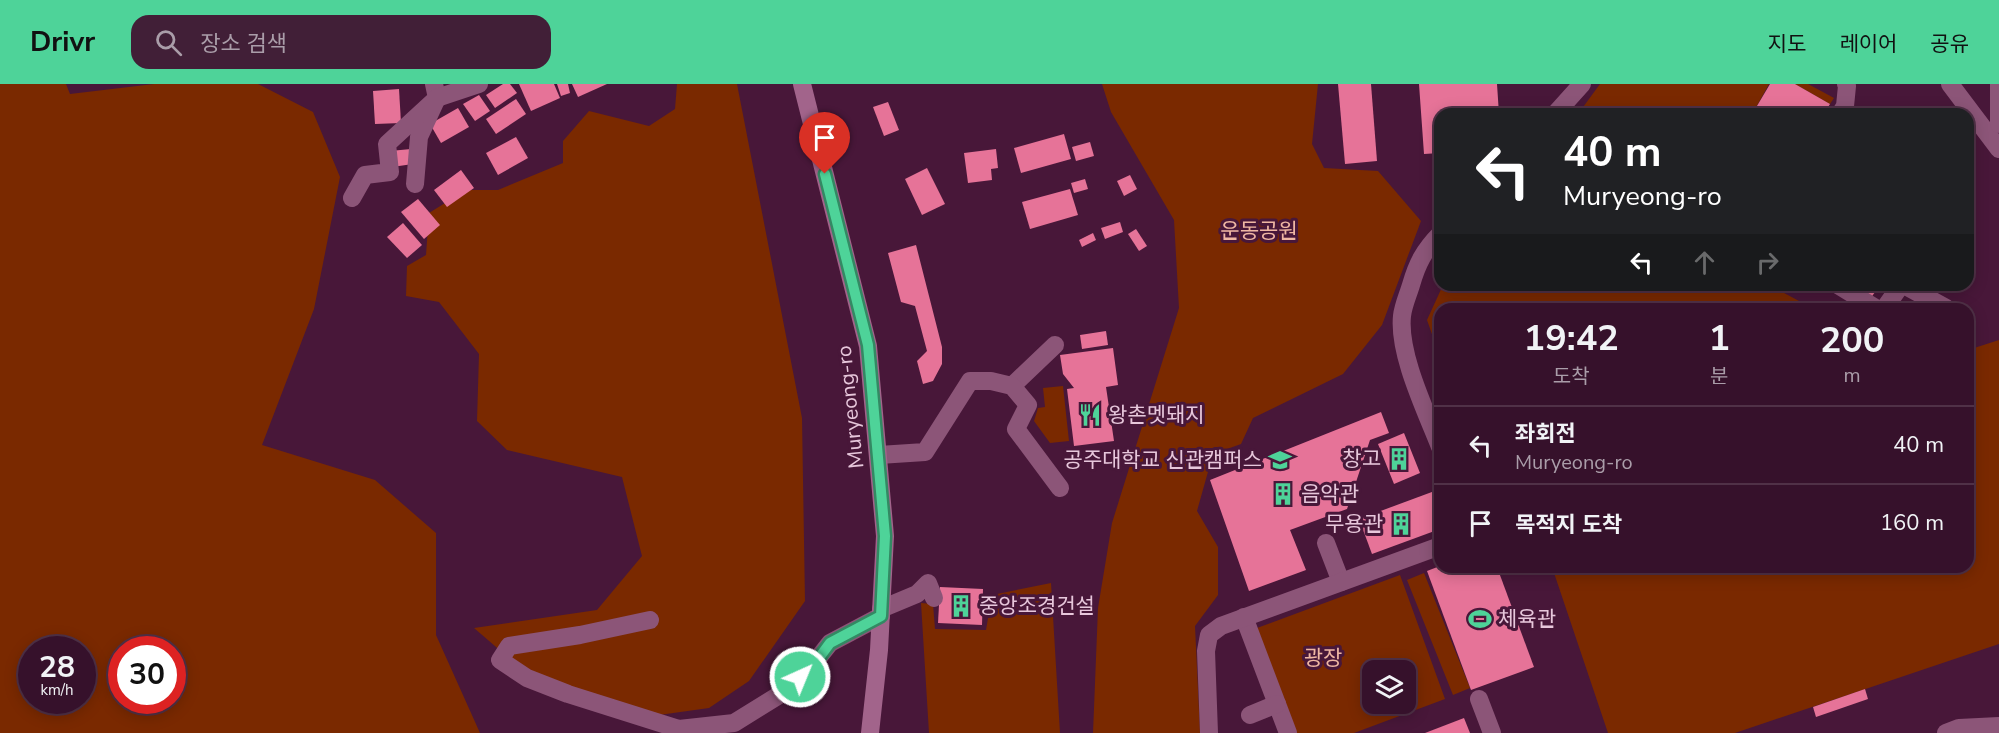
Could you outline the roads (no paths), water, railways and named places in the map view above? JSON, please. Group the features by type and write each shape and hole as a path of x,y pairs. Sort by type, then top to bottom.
{"main road":[{"name":"Muryeong-ro","path":"802,84 868,345 885,536 881,613 870,733"}],"street":[{"path":"352,198 365,175 390,172 387,144 436,91 479,84"},
{"path":"1560,108 1582,84"},
{"path":"1844,108 1846,84"},
{"path":"1950,84 1968,108"},
{"path":"1999,84 1999,124"},
{"path":"415,184 419,137 436,91"},
{"path":"1974,116 1999,149"},
{"path":"1434,240 1426,248 1412,281 1402,315 1402,339 1434,431"},
{"path":"1848,291 1867,303"},
{"path":"1889,303 1898,291"},
{"path":"1914,291 1937,303"},
{"path":"1012,386 1055,345"},
{"path":"879,455 925,452 970,381 991,381 1012,386 1028,405 1016,429 1060,488"},
{"path":"1326,543 1341,582"},
{"path":"1209,733 1206,651 1209,635 1221,626 1244,617 1434,548"},
{"path":"650,620 580,635 509,646 501,660 527,678 568,694 679,729 734,723 784,692 816,662 830,643 917,594 928,583 934,598"},
{"path":"1244,617 1257,673 1277,704 1288,733"},
{"path":"1479,699 1492,733"},
{"path":"1250,715 1277,704"},
{"path":"1954,731 1999,726"}],"place":[{"name":"왕촌멧돼지","path":"1090,415"},
{"name":"창고","path":"1399,459"},
{"name":"공주대학교 신관캠퍼스","path":"1280,460"},
{"name":"음악관","path":"1283,494"},
{"name":"무용관","path":"1401,524"},
{"name":"중앙조경건설","path":"961,606"},
{"name":"체육관","path":"1480,619"}],"park label":[{"name":"운동공원","path":"1259,231"},
{"name":"광장","path":"1323,658"}]}
